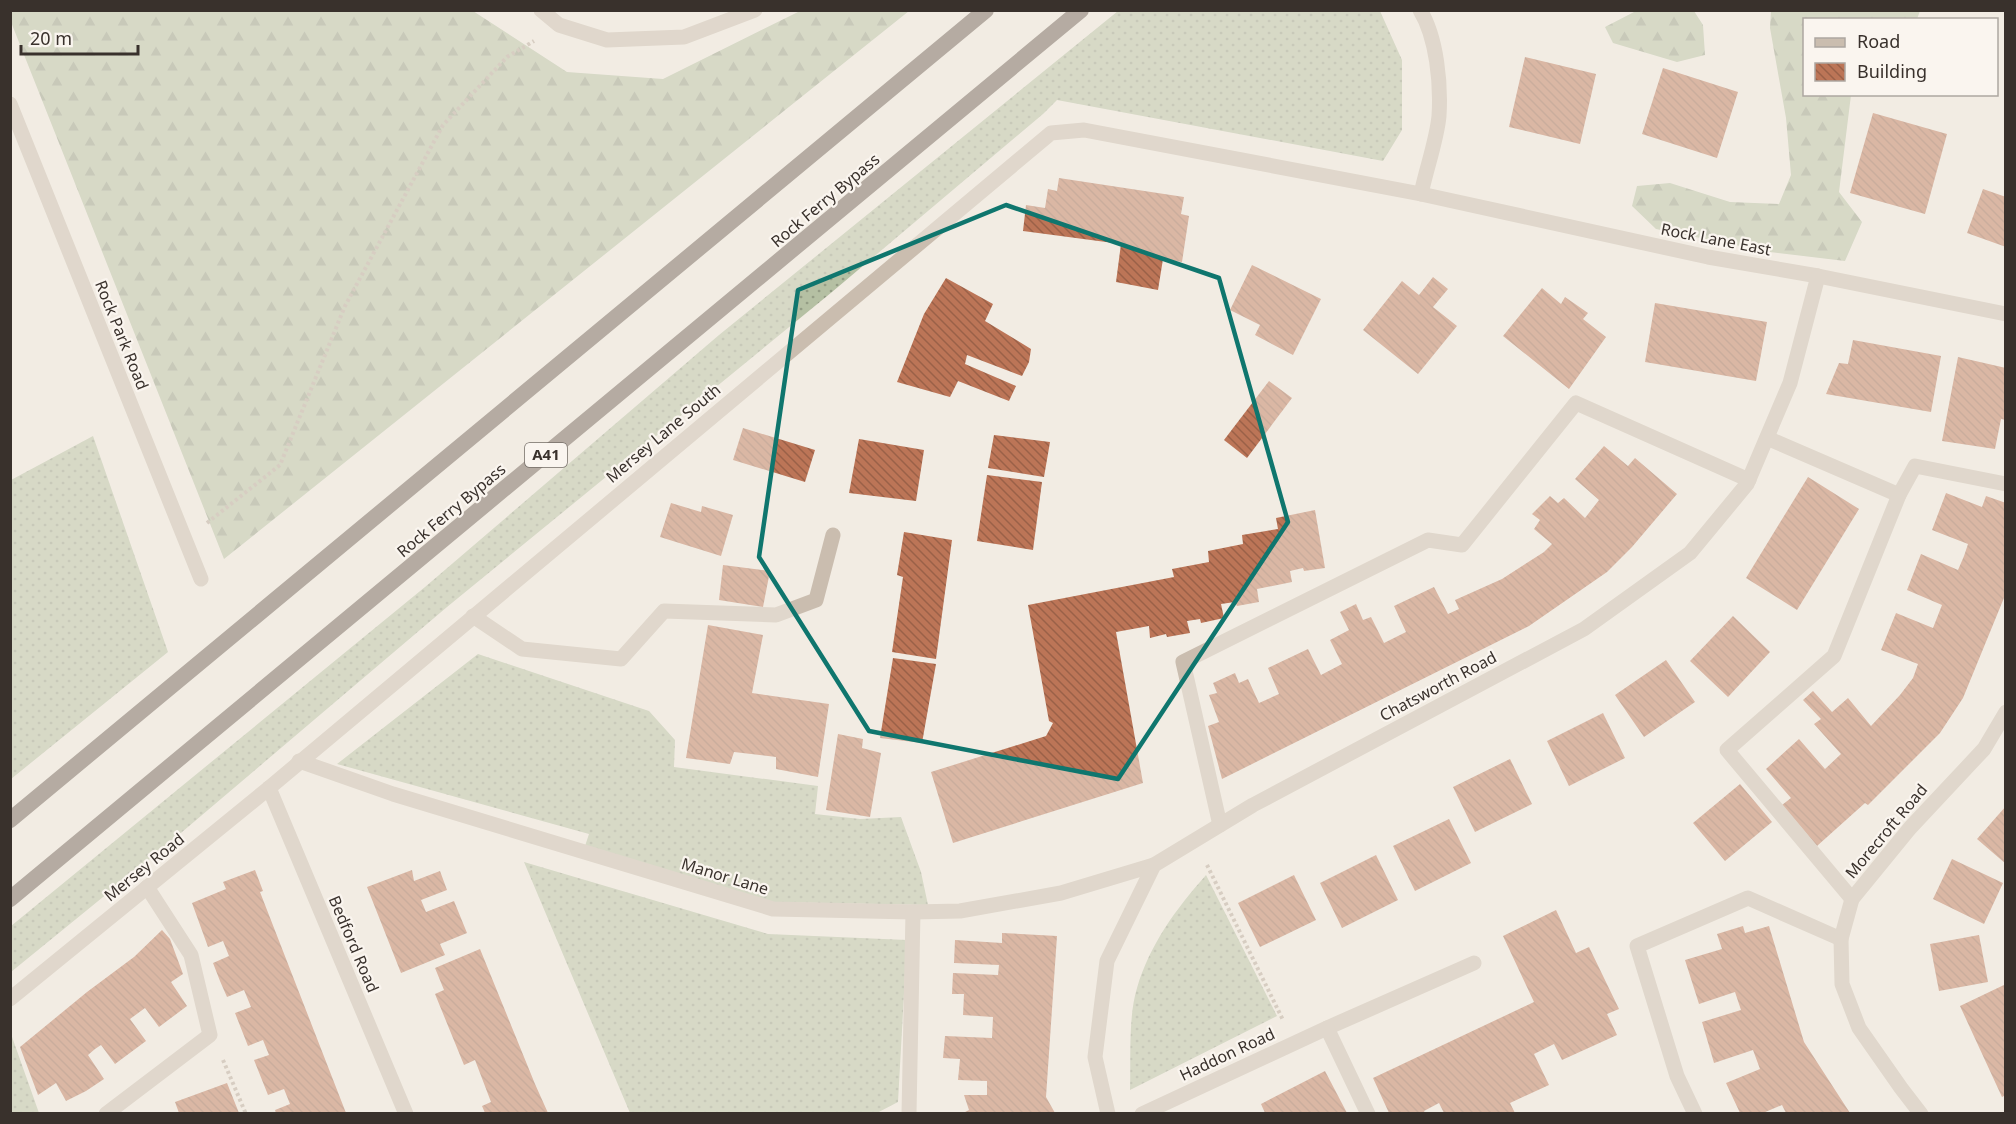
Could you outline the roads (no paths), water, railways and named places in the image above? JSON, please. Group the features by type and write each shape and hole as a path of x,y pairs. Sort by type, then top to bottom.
{"highway":[{"path":"10,820 986,10"},
{"name":"Rock Ferry Bypass","path":"10,900 1081,10"}],"street":[{"path":"541,10 559,25 607,40 684,37 755,10"},
{"path":"1420,10 1437,59 1439,117 1421,194"},
{"name":"Rock Park Road","path":"10,104 201,579"},
{"name":"Rock Lane East","path":"1051,133 1084,130 1421,194 1708,257 1818,276 2006,314"},
{"name":"Mersey Lane South","path":"299,761 1051,133"},
{"name":"Chatsworth Road","path":"1154,865 1253,805 1584,629 1690,552 1749,480 1790,383 1818,276"},
{"path":"1220,825 1183,662 1428,540 1462,545 1576,403 1749,480"},
{"path":"1767,438 1899,495"},
{"path":"1852,899 1727,750 1834,656 1899,495 1915,466 2006,484"},
{"path":"473,616 522,649 621,659 664,611 776,615 816,600 833,535"},
{"name":"Morecroft Road","path":"1921,1113 1859,1028 1842,984 1841,939 1852,899 1910,828 1984,749 2006,712"},
{"name":"Mersey Road","path":"10,999 299,761"},
{"name":"Manor Lane","path":"299,761 393,795 773,909 960,911 1060,893 1154,865"},
{"name":"Bedford Road","path":"269,788 406,1113"},
{"path":"1108,1113 1095,1057 1107,961 1154,865"},
{"path":"106,1113 210,1035 191,955 147,887"},
{"path":"1695,1113 1677,1076 1637,946 1748,898 1841,939"},
{"path":"909,1113 913,912"},
{"name":"Haddon Road","path":"1142,1113 1474,963"},
{"path":"1327,1028 1368,1113"}]}
